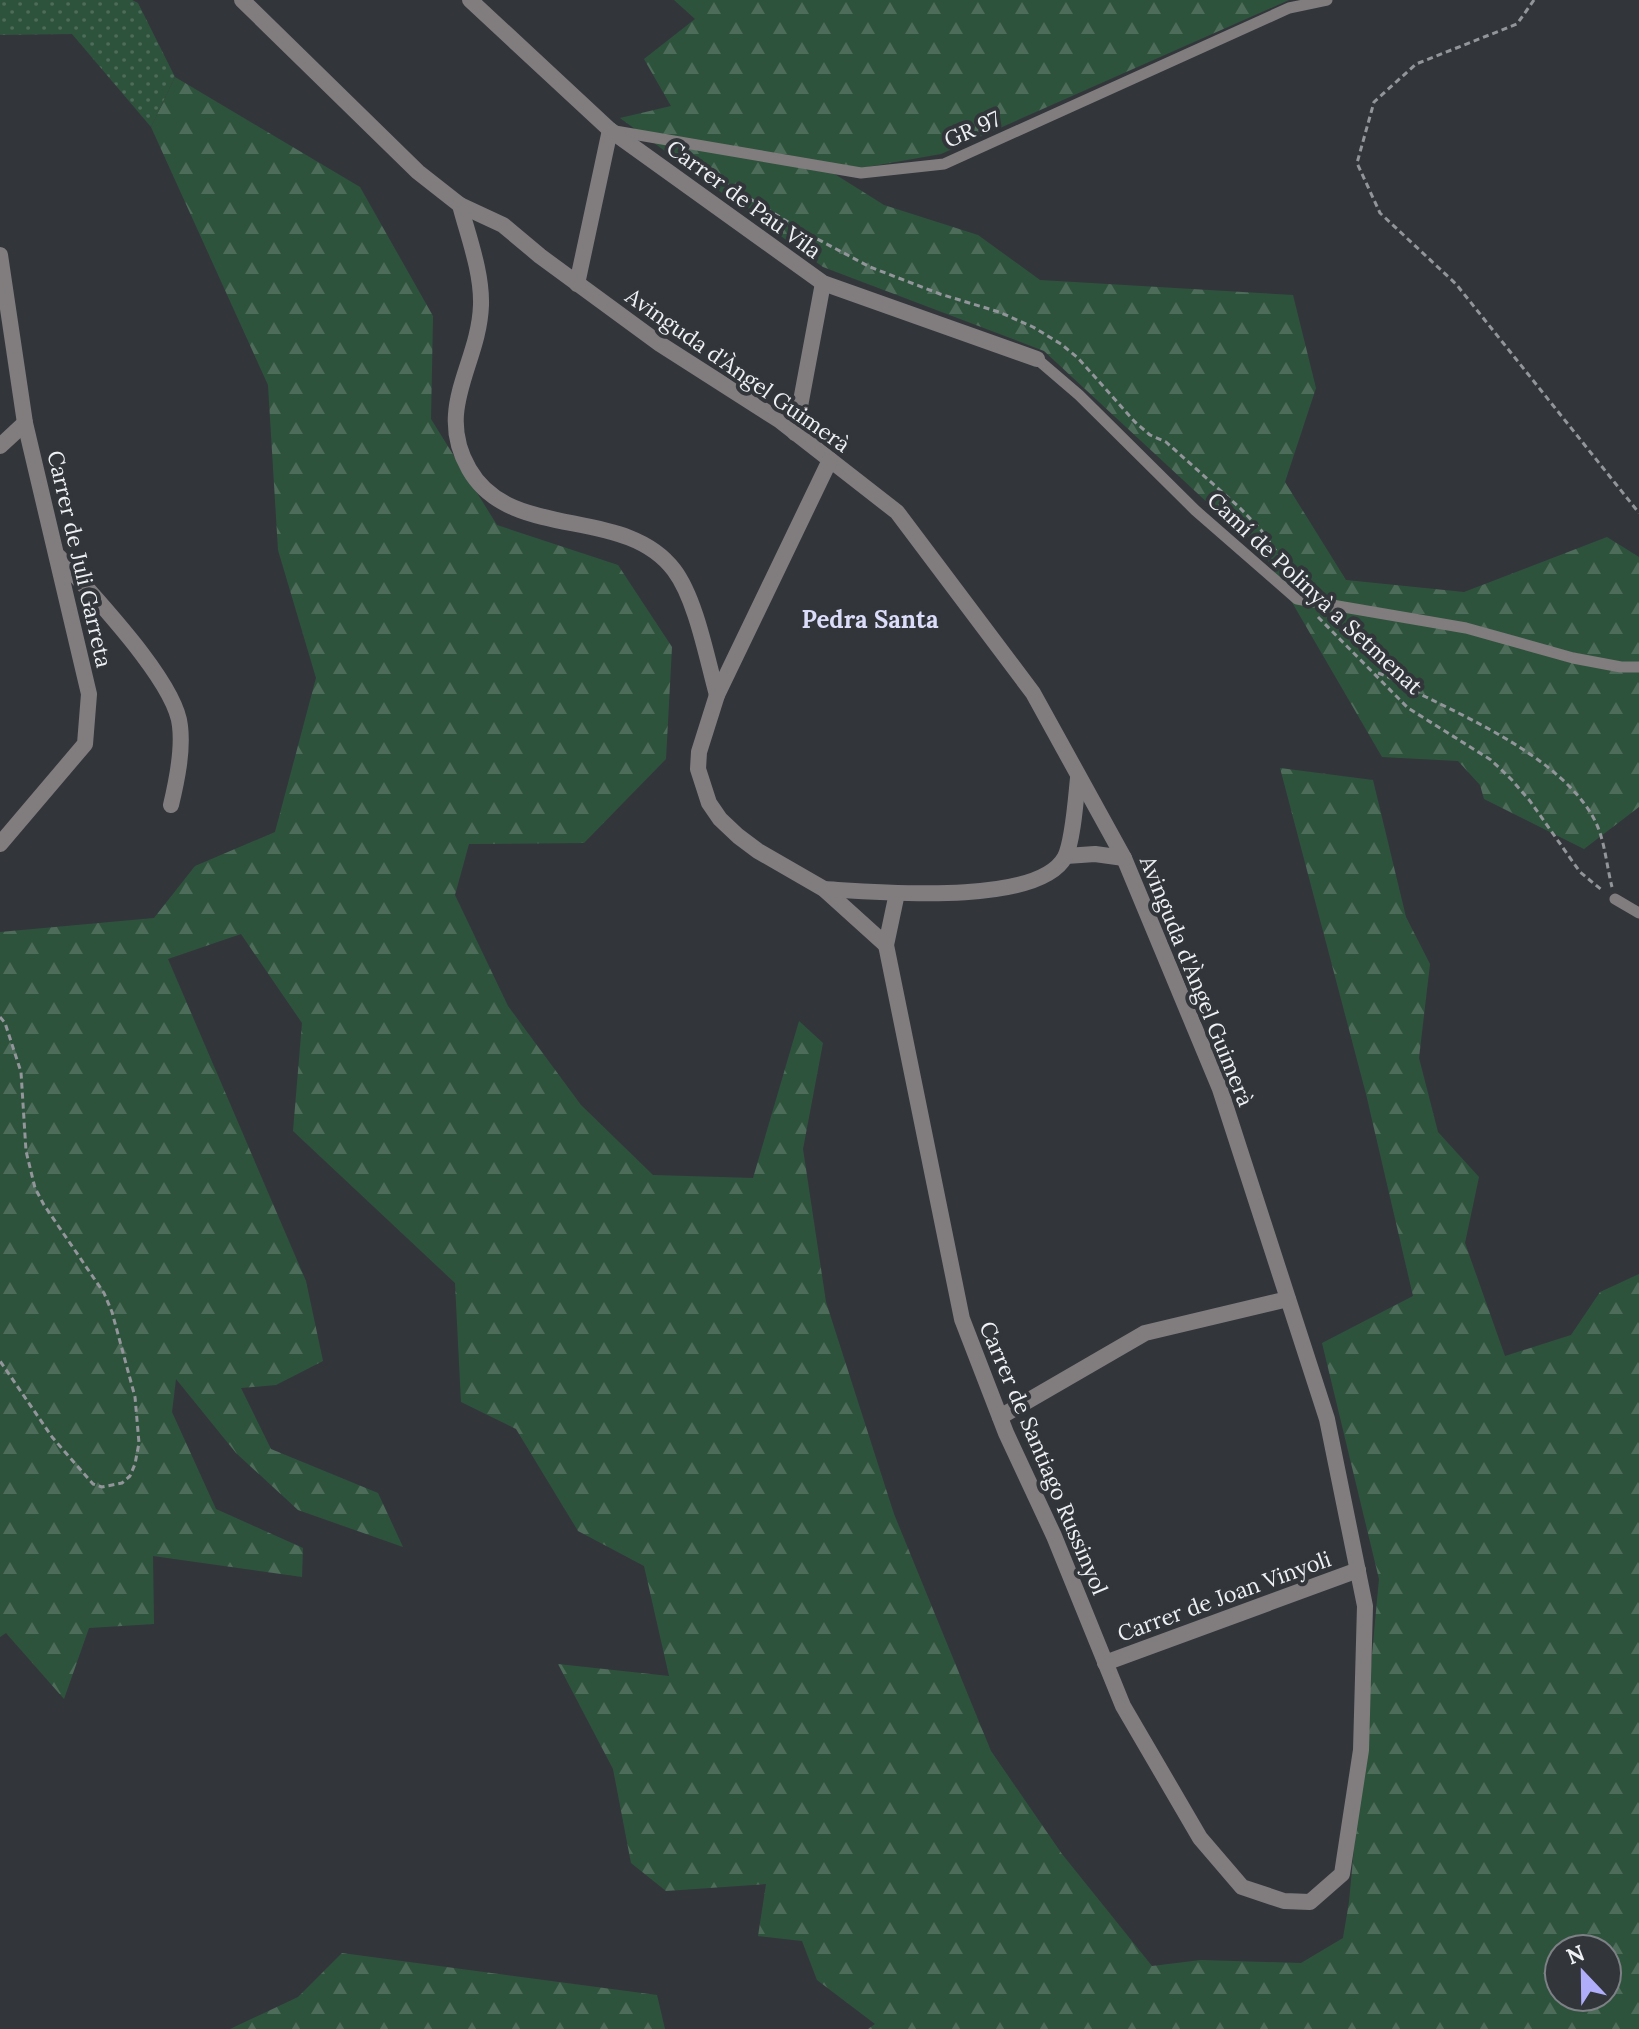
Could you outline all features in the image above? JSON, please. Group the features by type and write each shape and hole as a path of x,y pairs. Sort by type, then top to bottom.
{"street":[{"name":"Avinguda d'Àngel Guimerà","path":"242,0 418,172 460,205 503,225 577,284 660,344 795,433 897,512 1033,693 1124,858 1220,1089 1327,1419 1365,1606 1361,1750 1342,1874 1310,1902"},
{"name":"Carrer de Pau Vila","path":"470,0 610,130 823,283 1037,359"},
{"path":"577,284 610,130"},
{"path":"460,205 478,276 481,303 479,328 455,408 455,426 468,468 495,499 516,509 624,536 652,549 673,567 687,588 717,695"},
{"name":"Carrer de Juli Garreta","path":"0,255 25,423 89,694 85,744 0,844"},
{"path":"795,433 823,283"},
{"path":"0,446 25,423"},
{"path":"830,460 717,695 699,752 698,769 709,803 738,836 824,889 886,945"},
{"path":"56,553 165,686 180,724 177,779 171,805"},
{"path":"1066,856 1078,778"},
{"path":"824,889 897,893 1012,887 1043,876 1066,856 1095,854 1124,858"},
{"name":"Carrer de Santiago Russinyol","path":"897,893 886,945 962,1319 1000,1417 1054,1536 1123,1706 1200,1838 1242,1887 1284,1901 1310,1902"},
{"path":"1000,1417 1145,1333 1288,1299"},
{"name":"Carrer de Joan Vinyoli","path":"1105,1663 1358,1570"}],"lane":[{"name":"GR 97","path":"610,130 861,173 944,164 1289,8 1327,0"},
{"name":"Camí de Polinyà a Setmenat","path":"1037,359 1079,395 1195,510 1297,599"},
{"path":"1297,599 1466,628 1573,658 1621,667 1639,667"},
{"path":"1615,899 1639,913"}],"path":[{"path":"1534,0 1517,24 1416,64 1374,102 1357,163 1380,213 1456,284 1639,513"},
{"name":"Camí de Polinyà a Setmenat","path":"1297,599 1408,708 1481,753 1511,779 1580,872 1615,899"},
{"path":"1374,672 1399,680 1424,696 1490,727 1572,789 1599,828 1615,899"},
{"path":"0,1017 5,1023 21,1072 26,1151 35,1188 104,1293 130,1375 139,1443 130,1476 114,1486 93,1484 52,1437 0,1361"}],"green space":[{"path":"0,0 132,0 138,3 175,77 151,127 72,34 0,35"},
{"path":"674,0 1289,0 941,154 833,173 884,205 978,235 1040,280 1293,295 1316,388 1285,482 1346,580 1464,592 1607,537 1639,557 1639,807 1584,849 1484,799 1480,785 1458,761 1382,757 1265,556 1044,351 823,267 620,118 671,106 644,59 695,19"},
{"path":"175,77 360,187 433,316 431,419 497,525 618,565 672,647 666,759 584,843 469,844 455,895 508,1006 581,1105 653,1175 753,1178 799,1021 823,1043 803,1149 826,1302 894,1514 991,1751 1062,1854 1152,1966 1201,1960 1301,1963 1343,1938 1379,1579 1322,1343 1413,1296 1366,1094 1280,768 1373,780 1406,917 1430,964 1419,1058 1438,1132 1479,1177 1465,1243 1505,1356 1571,1335 1600,1292 1639,1274 1639,2029 868,2029 875,2024 817,1980 802,1941 758,1936 766,1884 666,1891 631,1863 613,1769 558,1664 669,1676 644,1566 578,1531 516,1429 461,1402 455,1283 293,1131 302,1023 241,934 168,959 306,1281 323,1361 276,1385 241,1388 271,1449 378,1493 403,1547 298,1510 236,1453 176,1379 172,1412 216,1509 303,1548 302,1577 153,1556 154,1624 89,1628 64,1699 6,1633 0,1637 0,932 154,918 195,866 275,832 316,678 278,550 268,385 151,127"},
{"path":"342,1953 657,1995 665,2029 230,2029 298,1997"}],"district":[{"name":"Pedra Santa","path":"870,620"}]}
